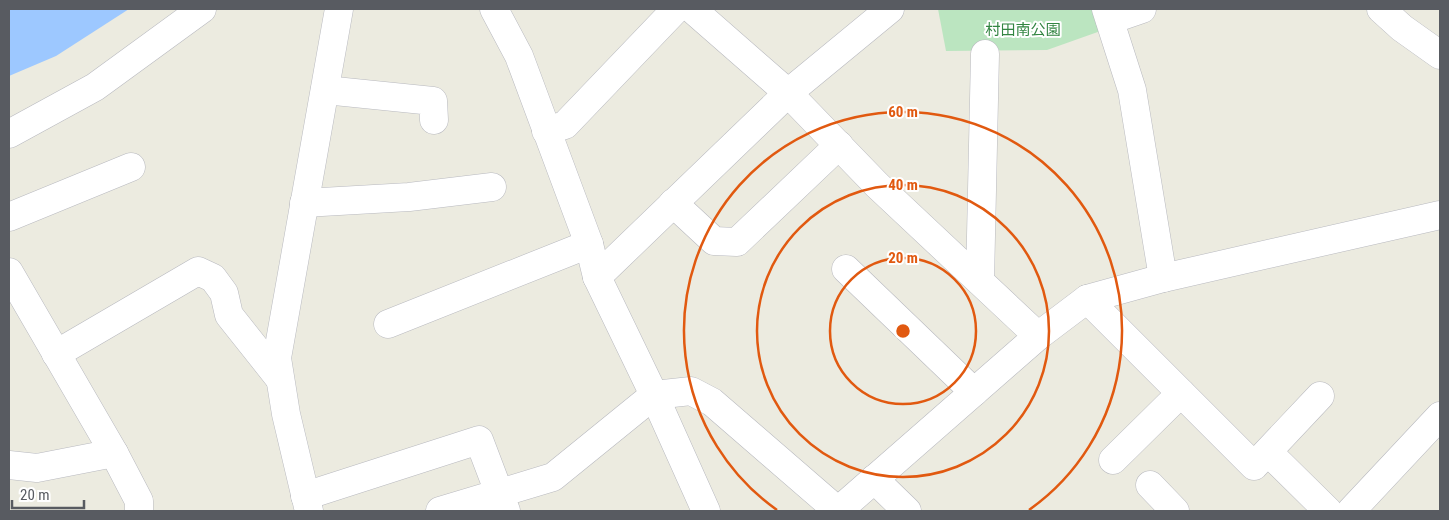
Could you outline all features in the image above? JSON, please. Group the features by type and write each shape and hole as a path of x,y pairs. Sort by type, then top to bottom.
{"street":[{"path":"9,134 95,87 202,9"},
{"path":"339,9 277,358 278,378 307,503 479,440 502,502"},
{"path":"494,9 519,56 589,244 596,277 654,395 706,511"},
{"path":"546,131 566,125 676,9"},
{"path":"692,9 788,93 877,186 1038,336"},
{"path":"596,277 788,93 890,9"},
{"path":"1142,9 1108,14 1132,90 1163,278"},
{"path":"1381,9 1402,28 1440,55"},
{"path":"980,281 984,54"},
{"path":"325,90 433,101 434,120"},
{"path":"673,203 714,242 737,242 839,145"},
{"path":"9,217 131,168"},
{"path":"304,202 409,197 492,187"},
{"path":"440,511 502,502 553,477 654,395 691,391 712,402 838,511 1038,336 1087,299 1163,278 1440,215"},
{"path":"388,324 589,244"},
{"path":"846,269 974,392"},
{"path":"56,354 198,271 213,278 224,293 229,315 278,378"},
{"path":"9,272 114,453 139,500 139,511"},
{"path":"1087,299 1254,466 1320,396"},
{"path":"1113,460 1180,393"},
{"path":"1351,511 1440,416"},
{"path":"1268,452 1312,506"},
{"path":"9,465 37,468 114,453"},
{"path":"874,479 907,511"},
{"path":"1150,485 1175,511"}],"green space":[{"name":"村田南公園","path":"938,9 1103,9 1109,28 1047,50 946,51"}],"water":[{"path":"9,9 129,9 56,56 9,76"}]}
